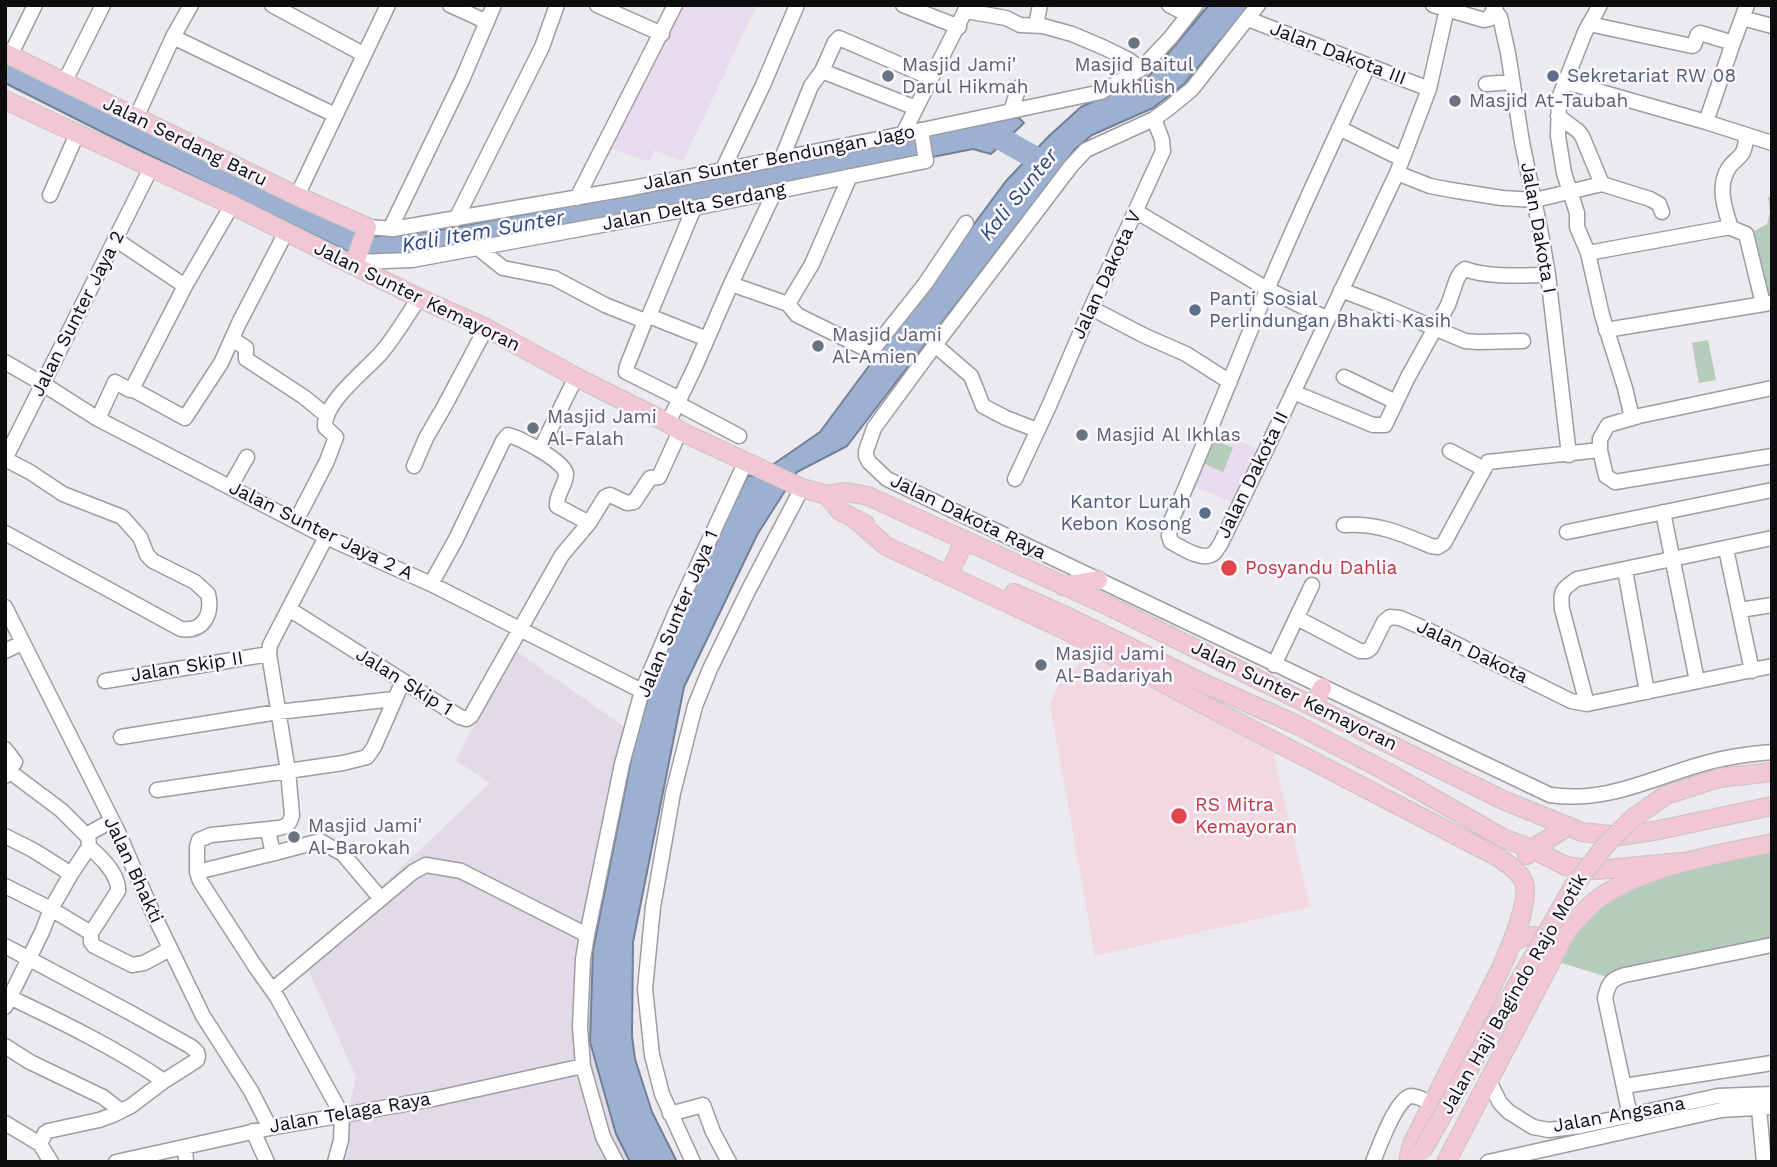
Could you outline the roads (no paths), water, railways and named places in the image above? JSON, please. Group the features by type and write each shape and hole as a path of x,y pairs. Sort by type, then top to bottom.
{"main road":[{"name":"Jalan Serdang Baru","path":"8,55 366,228"},
{"name":"Jalan Sunter Kemayoran","path":"5,100 355,262 419,298 486,328 576,377 751,464 827,495 846,492 868,496 1063,586 1503,800 1567,827 1582,832 1620,836 1772,806"},
{"path":"355,262 366,228"},
{"name":"Jalan Sunter Kemayoran","path":"827,495 840,511 855,519 1068,624 1295,724 1389,773 1503,838 1566,866 1598,870 1681,862"},
{"path":"855,519 886,545 1068,624 1267,736 1498,857 1515,870 1523,881 1525,895 1512,943 1412,1144 1408,1162"},
{"path":"953,565 965,540"},
{"path":"1063,586 1098,580"},
{"path":"1313,706 1322,688"},
{"path":"1267,736 1295,724"},
{"path":"1389,773 1400,748"},
{"name":"Jalan Haji Bagindo Rajo Motik","path":"1419,1156 1573,887 1604,847 1633,818 1666,795 1719,778 1772,772"},
{"path":"1458,813 1464,839"},
{"path":"1515,870 1532,849 1567,827"},
{"name":"Jalan Haji Bagindo Rajo Motik","path":"1446,1162 1568,929 1593,902 1622,884 1681,862 1772,843"},
{"path":"1512,943 1529,935 1541,939 1550,948 1552,960"}],"street":[{"path":"8,55 35,5"},
{"path":"64,83 103,5"},
{"path":"136,118 173,37 191,5"},
{"path":"272,5 363,54"},
{"path":"297,196 388,5"},
{"path":"450,5 487,22"},
{"path":"390,229 462,80 494,5"},
{"path":"456,219 542,47 558,5"},
{"path":"597,5 662,34"},
{"path":"579,198 675,5"},
{"path":"723,169 797,5"},
{"path":"903,5 958,27"},
{"path":"1036,25 1040,5"},
{"path":"1169,5 1192,10"},
{"name":"Jalan Dakota Raya","path":"1258,5 1192,89 1154,119 1086,150 1071,166 874,428 866,451 869,463 887,479 1550,796 1589,797 1607,794 1705,763 1772,752"},
{"path":"1433,5 1485,20 1489,19 1495,7"},
{"name":"Jalan Dakota I","path":"1495,7 1508,53 1548,275 1569,455"},
{"path":"1596,7 1559,98 1558,136 1564,173 1577,213 1577,227 1588,253 1606,330 1632,418"},
{"path":"903,134 967,8 1006,18 1020,25 1036,25 1072,34 1129,60 1141,69"},
{"name":"Jalan Dakota II","path":"1368,66 1267,289 1171,521 1171,542 1201,556 1214,553 1221,543 1399,166 1429,89 1447,9"},
{"name":"Jalan Sunter Bendungan Jago","path":"366,228 390,229 579,198 922,132 1101,92 1141,69 1192,10"},
{"path":"1706,122 1745,12 1772,26"},
{"name":"Jalan Dakota III","path":"1248,19 1429,89"},
{"path":"1589,24 1688,45 1695,44 1700,33 1733,43"},
{"path":"173,37 335,115"},
{"path":"782,158 811,86 822,71 839,37 932,78"},
{"path":"822,71 916,108"},
{"path":"1486,84 1512,82"},
{"path":"1566,82 1772,143"},
{"path":"1011,111 1019,87"},
{"path":"1558,116 1582,136 1602,184"},
{"name":"Jalan Dakota V","path":"1015,479 1163,151 1163,140 1154,119"},
{"path":"1339,128 1430,186 1502,198 1535,200 1602,184 1650,199 1659,204 1662,212"},
{"name":"Jalan Delta Serdang","path":"355,262 412,260 694,208 926,160 922,132"},
{"path":"50,195 77,134"},
{"path":"1731,228 1723,206 1723,179 1732,162 1743,153 1747,136"},
{"name":"Jalan Sunter Jaya 2","path":"5,459 9,442 43,384 151,168"},
{"path":"788,304 812,264 850,176"},
{"path":"520,630 562,555 589,523 604,497 607,495 627,503 634,502 650,478 659,477 680,399 775,191"},
{"path":"132,389 185,286 232,205"},
{"path":"680,399 625,372 694,208"},
{"path":"1137,212 1267,289 1328,319"},
{"path":"731,284 788,304 797,315 864,348 874,348 918,292 966,223"},
{"path":"1588,253 1731,228 1746,234 1767,303 1606,330"},
{"path":"98,419 115,382 186,418 221,363 286,232"},
{"path":"115,239 185,286"},
{"path":"478,248 503,268 554,278 606,305 707,339"},
{"path":"1293,392 1378,426 1385,425 1448,305 1461,272 1465,269 1475,273 1548,275"},
{"path":"1341,290 1465,341 1522,341"},
{"path":"296,521 327,461 336,437 325,427 326,415 339,396 383,352 419,298"},
{"path":"1091,308 1186,354 1230,382"},
{"path":"414,466 426,438 486,328"},
{"path":"232,339 246,348 246,359 304,397 326,415"},
{"path":"935,345 971,376 983,405 1006,418 1037,430"},
{"name":"Jalan Sunter Jaya 2 A","path":"5,362 98,419 326,537 431,584 642,691"},
{"path":"540,450 576,377"},
{"path":"1343,377 1396,402"},
{"path":"1772,388 1608,425 1600,439 1606,475 1610,480 1620,482 1772,456"},
{"path":"680,399 680,404 686,408 738,436"},
{"path":"431,584 505,438 511,435 564,466 565,478 557,498 557,506 589,523"},
{"path":"1344,525 1361,524 1385,528 1431,546 1440,546 1489,462 1600,450"},
{"path":"1450,451 1484,469"},
{"path":"230,487 247,457"},
{"path":"5,459 63,494 122,517 140,537 153,561 203,588 210,602 207,617 199,627 181,629 5,533"},
{"name":"Jalan Sunter Jaya 1","path":"616,1162 603,1137 583,1066 580,1027 583,958 587,935 622,764 642,691 675,614 751,464"},
{"path":"693,1162 662,1094 652,1055 645,989 653,907 673,793 695,706 797,485"},
{"path":"1567,532 1772,490"},
{"path":"1663,512 1697,681"},
{"name":"Jalan Skip II","path":"268,830 287,826 292,815 288,771 269,654 270,645 326,537"},
{"path":"1772,538 1577,579 1564,587 1561,597 1587,704 1772,666"},
{"path":"1726,549 1752,671"},
{"path":"1625,570 1647,692"},
{"path":"1274,665 1312,585"},
{"path":"1740,610 1772,604"},
{"name":"Jalan Bhakti","path":"5,607 111,821 203,1016 251,1091 270,1128"},
{"name":"Jalan Skip 1","path":"289,609 460,718 467,719 520,630"},
{"name":"Jalan Dakota","path":"1297,618 1360,651 1367,651 1384,622 1390,617 1400,618 1571,701 1587,704"},
{"path":"5,651 22,643"},
{"name":"Jalan Skip II","path":"105,681 269,654"},
{"path":"156,790 367,757 403,681"},
{"path":"121,737 278,712 394,699"},
{"path":"5,749 15,762 7,773 61,810 117,880 118,891 91,933 94,946 132,965 144,963 170,948"},
{"path":"111,821 95,829 51,909 29,959 7,999 65,1023 164,1080"},
{"path":"275,853 268,830 211,835 200,840 197,847 197,872 299,1034 342,1115 341,1140 335,1162"},
{"path":"5,836 71,874"},
{"path":"197,872 320,841 343,854 381,899"},
{"path":"272,990 426,864 461,871 587,935"},
{"path":"5,886 91,933"},
{"path":"1630,1116 1605,998 1608,985 1614,979 1625,975 1772,945"},
{"path":"5,946 129,1012 197,1051 199,1056 197,1060 121,1111 99,1120 48,1130 40,1144"},
{"path":"5,1046 30,1062 103,1097 121,1111"},
{"path":"1624,1086 1772,1063"},
{"name":"Jalan Telaga Raya","path":"119,1161 186,1155 253,1131 433,1098 583,1066"},
{"name":"Jalan Angsana","path":"1489,1079 1500,1103 1508,1112 1542,1129 1559,1129 1630,1116 1718,1096 1765,1100"},
{"path":"1373,1162 1402,1101 1412,1096 1432,1104"},
{"path":"1764,1162 1765,1100"},
{"name":"Jalan Angsana","path":"1488,1162 1765,1100"},
{"path":"670,1114 703,1105 713,1132 729,1162"},
{"path":"5,1124 40,1144 51,1162"},
{"path":"253,1131 267,1162"}],"water":[{"name":"Kali Sunter","path":"1209,5 1250,5 1184,84 1153,108 1092,135 1075,149 847,446 797,472 757,535 684,687 633,942 632,1036 635,1059 652,1112 677,1162 630,1162 616,1134 590,1042 593,950 636,735 676,613 748,476 790,472 765,470 820,432 1006,181 1081,107 1149,76"},
{"name":"Kali Item Sunter","path":"5,61 368,237 434,231 1018,117 1024,123 991,154 973,149 412,259 359,257 5,83"}],"waterway":[{"name":"Kali Sunter","path":"978,135 991,133 1044,163"}],"place":[{"name":"Masjid Baitul Mukhlish","path":"1134,43"},
{"name":"Masjid Jami' Darul Hikmah","path":"888,76"},
{"name":"Sekretariat RW 08","path":"1553,76"},
{"name":"Masjid At-Taubah","path":"1455,101"},
{"name":"Panti Sosial Perlindungan Bhakti Kasih","path":"1195,310"},
{"name":"Masjid Jami Al-Amien","path":"818,346"},
{"name":"Masjid Jami Al-Falah","path":"533,428"},
{"name":"Masjid Al Ikhlas","path":"1082,435"},
{"name":"Kantor Lurah Kebon Kosong","path":"1205,513"},
{"name":"Posyandu Dahlia","path":"1229,568"},
{"name":"Masjid Jami Al-Badariyah","path":"1041,665"},
{"name":"RS Mitra Kemayoran","path":"1179,816"},
{"name":"Masjid Jami' Al-Barokah","path":"294,837"}]}
